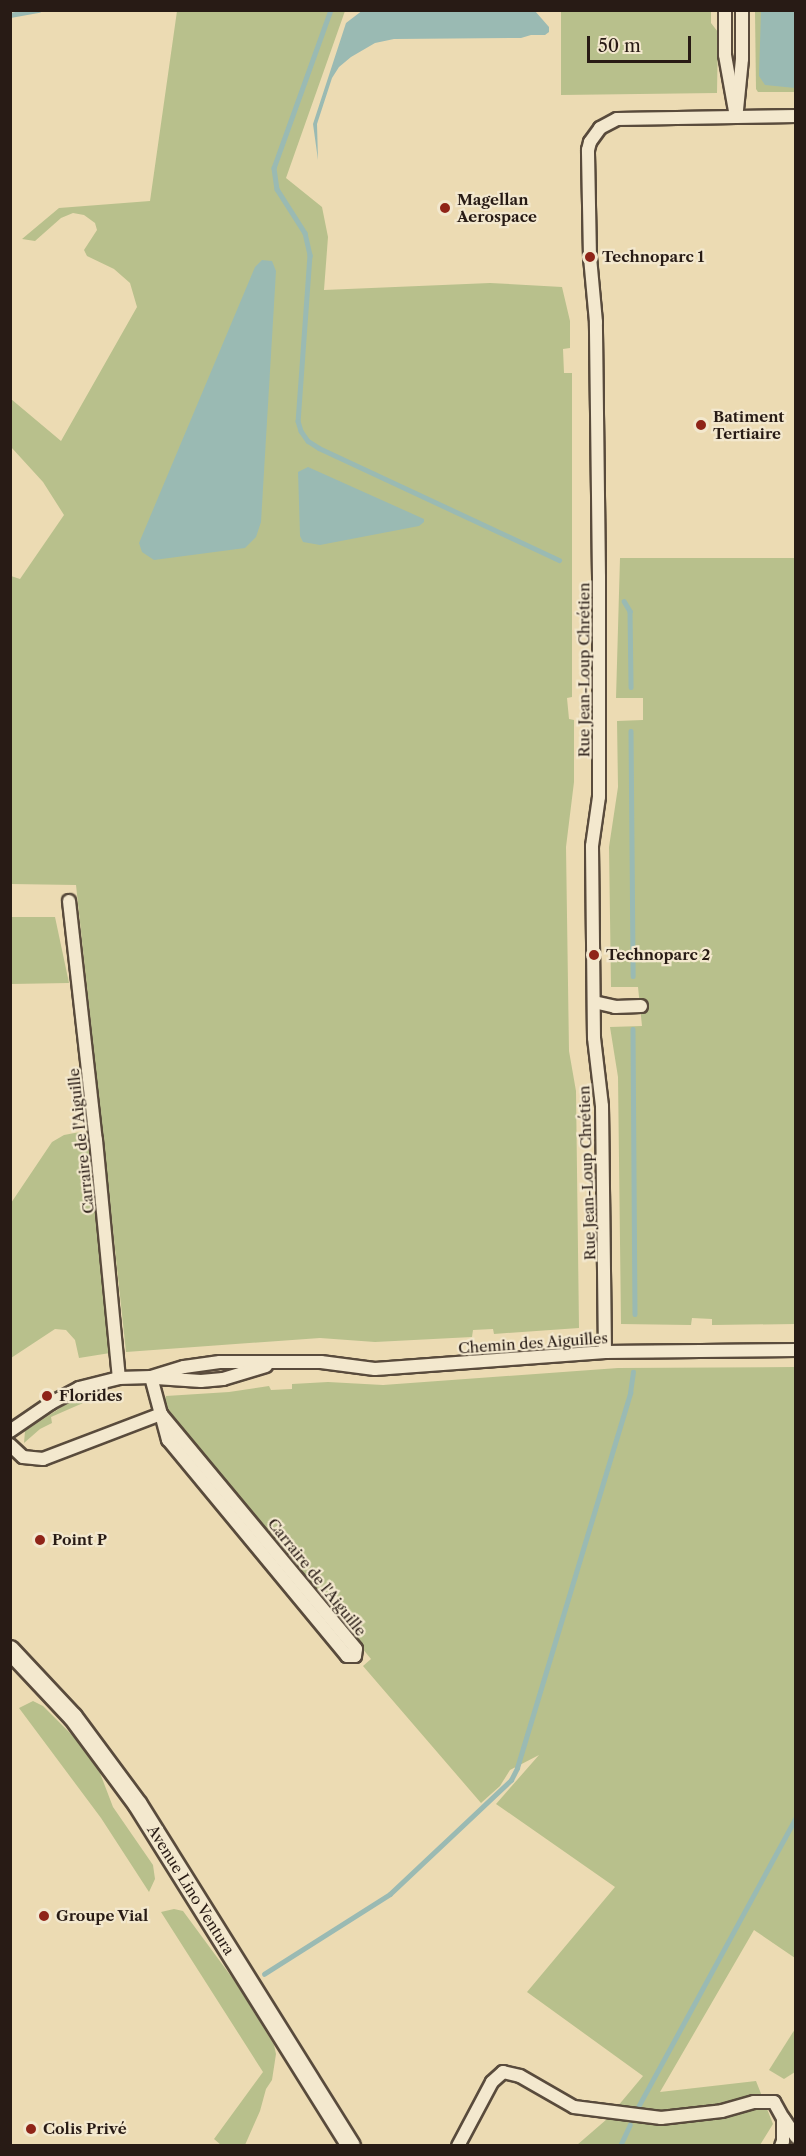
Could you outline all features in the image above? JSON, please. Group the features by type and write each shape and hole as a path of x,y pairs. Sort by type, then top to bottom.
{"main road":[{"name":"Avenue Lino Ventura","path":"10,1650 72,1717 138,1805 351,2145"}],"street":[{"path":"725,10 725,56 736,117"},
{"path":"736,117 742,59 742,10"},
{"name":"Rue Jean-Loup Chrétien","path":"605,1352 602,1106 594,1038 592,846 599,796 599,578 596,322 590,257 588,150 590,142 600,128 617,119 795,116"},
{"name":"Carraire de l'Aiguille","path":"69,901 96,1131 119,1378"},
{"path":"594,1002 615,1007 641,1006"},
{"name":"Chemin des Aiguilles","path":"151,1377 199,1364 240,1361 273,1364 321,1362 375,1369 605,1352 795,1350"},
{"name":"Chemin des Aiguilles","path":"151,1377 201,1381 223,1379 273,1364"},
{"path":"10,1431 51,1403 79,1388 119,1378 151,1377"},
{"name":"Carraire de l'Aiguille","path":"151,1377 168,1440 347,1656 355,1656 356,1649 161,1414"},
{"path":"10,1445 24,1457 43,1459 161,1414"},
{"path":"458,2145 492,2082 503,2072 520,2076 574,2107 661,2118 722,2111 754,2102 774,2103 795,2137"},
{"path":"781,2145 783,2118"}],"green space":[{"path":"177,11 345,11 286,178 322,207 328,237 324,290 490,283 562,287 570,321 570,348 563,349 564,373 572,373 572,697 567,698 569,719 574,720 574,782 566,847 569,1051 576,1091 579,1328 494,1334 493,1329 473,1330 472,1337 375,1342 320,1338 126,1352 76,885 11,884 11,576 20,579 64,515 43,482 11,447 11,399 61,441 137,307 130,283 114,269 87,256 84,250 97,230 95,223 84,215 73,213 61,218 35,241 22,239 59,208 150,201"},
{"path":"561,11 711,11 711,23 718,32 717,93 561,95"},
{"path":"755,11 795,11 795,92 758,92 756,89"},
{"path":"620,558 795,558 795,1324 712,1325 712,1319 692,1318 691,1325 621,1324 618,1077 610,1027 642,1026 638,987 611,987 609,847 618,787 617,721 643,720 643,698 616,698"},
{"path":"10,917 55,917 69,983 11,984"},
{"path":"80,1132 90,1138 110,1353 79,1358 75,1340 66,1330 55,1329 11,1358 11,1203 52,1142 64,1135"},
{"path":"795,1367 795,1958 754,1930 660,2092 756,2081 773,2124 760,2145 577,2145 607,2119 643,2076 527,1992 615,1887 496,1804 539,1755 510,1770 500,1786 481,1803 363,1666 371,1659 167,1410 164,1402 166,1396 229,1392 269,1386 271,1390 292,1389 292,1384 328,1382 383,1385 618,1368"},
{"path":"80,1395 83,1403 51,1417 52,1423 40,1429 24,1443 25,1431"},
{"path":"33,1701 43,1706 74,1737 100,1773 113,1807 153,1865 155,1879 149,1892 101,1818 19,1708"},
{"path":"174,1909 183,1911 236,1983 274,2045 276,2054 272,2080 266,2089 260,2111 245,2145 221,2145 214,2139 263,2072 161,1912"},
{"path":"795,2029 795,2072 784,2079 769,2070"}],"water":[{"path":"363,10 535,11 549,27 549,32 545,35 521,38 394,39 375,43 351,57 339,67 332,78 317,124 318,160 313,124 346,23"},
{"path":"761,11 795,11 795,88 765,85 759,76"},
{"path":"262,260 272,261 276,271 261,522 256,537 245,548 154,560 142,552 139,543 255,267"},
{"path":"308,467 424,519 424,522 419,526 320,545 303,542 300,536 298,472"}],"waterway":[{"path":"10,15 39,10"},
{"path":"331,10 274,168 277,189 305,233 310,255 298,421 301,431 308,441 319,448 559,560"},
{"path":"624,601 630,611 631,687"},
{"path":"631,731 633,976"},
{"path":"633,1029 635,1314"},
{"path":"264,1974 390,1894 511,1780 517,1768 630,1393 633,1372"},
{"path":"638,2107 796,1817"},
{"path":"620,2146 630,2125"}],"place":[{"name":"Magellan Aerospace","path":"445,208"},
{"name":"Technoparc 1","path":"590,257"},
{"name":"Batiment Tertiaire","path":"701,425"},
{"name":"Technoparc 2","path":"594,955"},
{"name":"Florides","path":"47,1396"},
{"name":"Point P","path":"40,1540"},
{"name":"Groupe Vial","path":"44,1916"},
{"name":"Colis Privé","path":"31,2129"}]}
